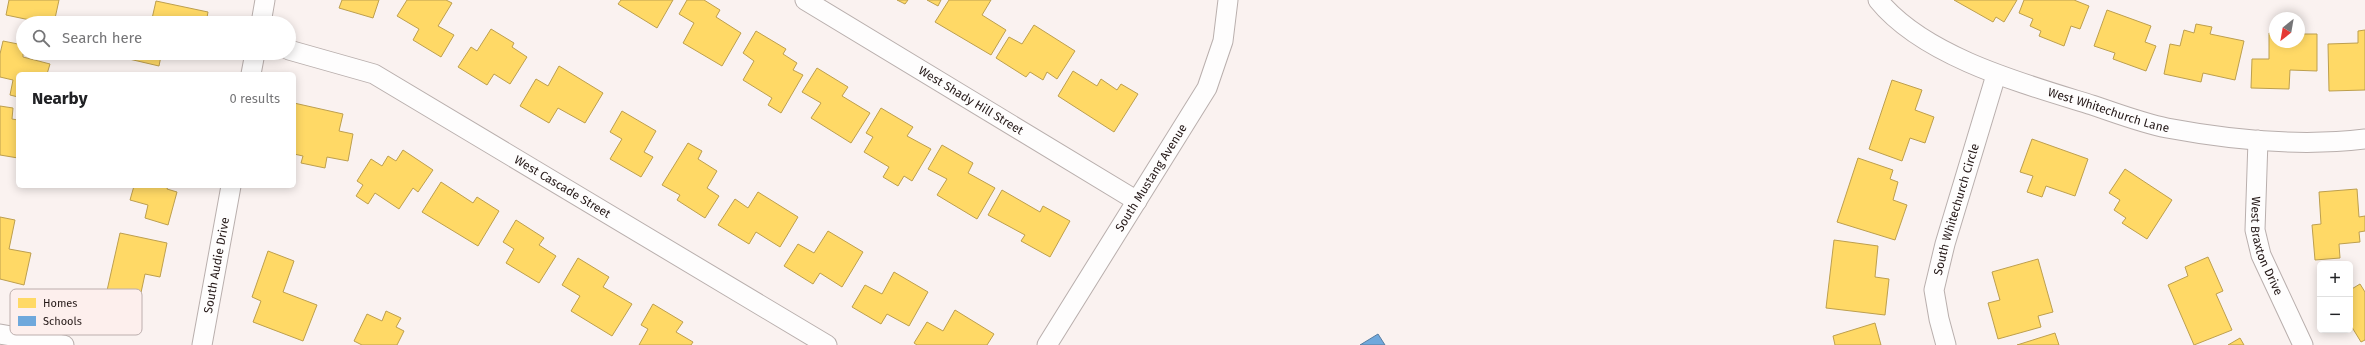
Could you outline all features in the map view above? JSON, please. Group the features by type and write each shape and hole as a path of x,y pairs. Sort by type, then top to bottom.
{"street":[{"path":"262,16 265,0"},
{"name":"West Shady Hill Street","path":"805,0 1137,201"},
{"name":"South Mustang Avenue","path":"1047,345 1207,88 1223,40 1228,0"},
{"name":"West Whitechurch Lane","path":"1878,0 1918,36 1996,75 2166,128 2258,140 2340,142 2365,139"},
{"name":"West Cascade Street","path":"296,52 374,74 827,345"},
{"path":"252,72 254,60"},
{"name":"South Whitechurch Circle","path":"1946,345 1939,319 1934,290 1945,244 1996,75"},
{"name":"West Braxton Drive","path":"2258,140 2256,230 2261,255 2303,345"},
{"name":"South Audie Drive","path":"202,345 231,188"},
{"path":"0,334 64,345"}],"building: Homes":[{"path":"9,0 59,0 56,16 16,17 6,15"},
{"path":"342,0 379,0 373,18 339,8"},
{"path":"407,0 446,0 452,3 438,26 454,35 441,57 413,40 419,29 397,16"},
{"path":"621,0 673,0 657,28 618,4"},
{"path":"687,0 704,0 720,10 716,17 741,33 722,66 683,43 694,23 679,14"},
{"path":"897,0 908,0 905,4"},
{"path":"927,0 941,0 938,6"},
{"path":"949,0 991,0 982,15 1006,30 991,55 935,22"},
{"path":"1954,0 2017,0 2004,22 1996,17 1993,22"},
{"path":"2024,0 2074,0 2089,6 2080,29 2071,26 2064,46 2039,36 2041,31 2030,26 2033,19 2019,13"},
{"path":"156,1 208,12 207,16 153,16"},
{"path":"2107,10 2151,26 2145,42 2156,46 2146,71 2113,59 2115,53 2094,46"},
{"path":"2196,24 2212,27 2210,34 2244,41 2235,80 2203,73 2201,82 2164,74 2170,44 2180,46 2184,30 2194,33"},
{"path":"1034,25 1075,51 1057,79 1047,72 1043,80 1030,72 1026,77 996,58 1009,37 1022,44"},
{"path":"491,29 514,43 512,47 527,57 510,84 494,74 487,85 458,67 471,47 477,51"},
{"path":"2365,30 2365,90 2329,91 2328,44 2358,43 2358,31"},
{"path":"756,31 786,49 783,54 797,63 793,70 803,75 781,113 768,105 772,98 743,80 754,61 743,53"},
{"path":"2305,34 2317,34 2317,71 2290,70 2289,89 2251,88 2252,59 2269,59 2269,48 2305,48"},
{"path":"3,41 16,44 16,60 35,60 50,64 48,72 16,72 16,96 10,95 13,80 0,77 0,54"},
{"path":"133,60 160,60 159,66"},
{"path":"559,66 603,93 585,123 558,108 549,123 520,106 536,79 548,86"},
{"path":"817,68 848,87 842,96 870,113 851,143 811,118 821,103 802,92"},
{"path":"1073,71 1097,86 1101,79 1117,90 1121,84 1138,94 1114,132 1058,96"},
{"path":"1892,80 1922,90 1915,110 1934,117 1925,143 1910,138 1902,161 1869,149"},
{"path":"296,103 343,114 339,131 353,134 348,161 327,157 325,168 301,163 303,156 296,154"},
{"path":"0,106 13,108 12,119 16,120 16,158 0,155"},
{"path":"881,108 913,127 907,136 931,149 912,181 904,176 898,186 883,177 889,167 864,152 873,137 866,133"},
{"path":"622,111 656,131 644,152 653,157 641,177 610,159 622,139 610,132"},
{"path":"2032,139 2088,159 2075,196 2046,186 2042,197 2027,192 2033,176 2020,172"},
{"path":"688,143 702,151 698,159 717,171 707,188 719,196 705,218 677,200 680,195 662,185"},
{"path":"942,145 973,163 968,173 995,188 977,219 937,195 947,179 928,169"},
{"path":"403,150 433,170 418,192 413,188 399,209 375,193 368,204 356,196 363,185 357,181 371,159 382,166 388,156 396,161"},
{"path":"1858,158 1893,170 1890,179 1898,182 1893,200 1907,205 1895,240 1837,222"},
{"path":"2125,169 2172,200 2147,239 2122,223 2126,218 2114,210 2120,200 2109,193"},
{"path":"441,182 473,203 477,197 499,211 478,246 422,212"},
{"path":"133,188 167,188 177,192 168,225 145,218 148,205 130,200"},
{"path":"2357,189 2359,217 2365,216 2365,231 2359,232 2360,242 2339,244 2340,258 2315,260 2312,225 2321,224 2319,192"},
{"path":"1002,190 1040,212 1043,206 1070,221 1050,257 1021,241 1025,235 988,215"},
{"path":"758,192 798,217 780,247 756,232 749,244 718,225 735,199 748,208"},
{"path":"0,217 15,220 9,249 31,253 24,285 0,279"},
{"path":"516,220 544,238 539,245 556,256 539,283 506,263 514,249 503,242"},
{"path":"828,231 863,252 842,287 820,273 813,284 784,266 798,244 814,253"},
{"path":"120,233 167,243 160,277 145,274 142,289 107,289"},
{"path":"1834,240 1878,246 1875,277 1889,279 1885,315 1826,308"},
{"path":"268,251 294,261 283,292 317,305 303,341 253,322 261,301 252,297"},
{"path":"2208,257 2223,291 2216,294 2232,330 2194,345 2168,285 2188,276 2185,267"},
{"path":"578,258 609,277 603,287 632,304 612,336 571,311 580,296 562,285"},
{"path":"2038,259 2053,312 2038,316 2041,327 1998,339 1988,303 2000,300 1992,272"},
{"path":"894,272 928,292 909,326 887,314 881,324 852,307 865,285 882,294"},
{"path":"2360,284 2365,292 2365,340 2361,342 2353,329 2353,288"},
{"path":"653,304 683,322 676,332 693,342 691,345 639,345 648,329 641,325"},
{"path":"955,310 994,334 987,345 917,345 914,343 927,322 943,331"},
{"path":"386,311 401,318 396,327 404,331 397,345 362,345 354,341 367,314 382,321"},
{"path":"1875,323 1881,345 1835,345 1833,336"},
{"path":"2055,333 2059,345 2017,345"},
{"path":"2240,338 2244,345 2228,345"}],"building: Schools":[{"path":"1378,334 1385,345 1360,345"}]}
